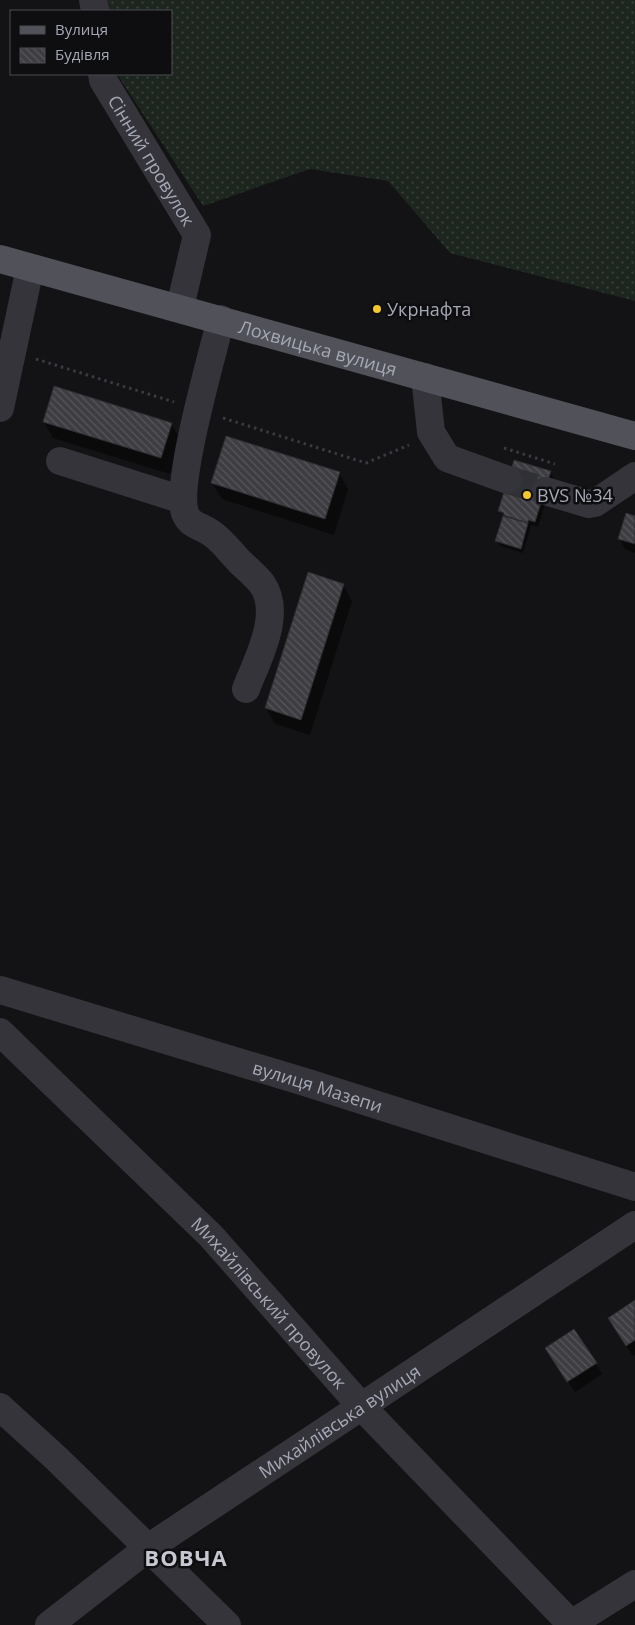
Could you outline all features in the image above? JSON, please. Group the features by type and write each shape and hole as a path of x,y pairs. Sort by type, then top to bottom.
{"main road":[{"name":"Лохвицька вулиця","path":"0,258 30,268 180,307 635,436"}],"street":[{"name":"Сінний провулок","path":"102,75 102,80 197,235 180,307"},
{"path":"0,408 30,268"},
{"path":"221,319 196,422 184,481 183,500 185,512 190,523 211,533 262,584 268,596 267,631 246,689"},
{"path":"424,377 432,435 447,458 508,480"},
{"path":"60,461 183,500"},
{"path":"545,490 589,504 596,503 635,476"},
{"name":"вулиця Мазепи","path":"0,990 317,1086 635,1187"},
{"name":"Михайлівський провулок","path":"0,1032 211,1236 361,1406 572,1625"},
{"name":"Михайлівська вулиця","path":"49,1625 148,1548 635,1225"},
{"path":"0,1407 227,1625"},
{"path":"572,1625 635,1584"}],"path":[{"path":"12,352 180,404"},
{"path":"217,416 366,462 432,435"},
{"path":"502,447 558,465"}],"shaded area":[{"path":"104,0 635,0 635,301 450,253 388,181 310,169 203,206 118,75 172,75 172,10 106,10"}],"building":[{"path":"54,386 172,423 161,458 43,422"},
{"path":"226,436 340,472 325,519 211,483"},
{"path":"514,460 551,471 535,522 528,520 528,523 503,515 504,513 498,511"},
{"path":"626,513 635,516 635,544 618,539"},
{"path":"503,516 528,523 521,549 495,541"},
{"path":"308,572 344,584 301,720 265,708"},
{"path":"635,1300 635,1340 626,1346 608,1318"},
{"path":"574,1329 597,1363 567,1382 545,1348"}],"tunnel":[{"path":"508,480 545,491"}],"place":[{"name":"Укрнафта","path":"377,309"},
{"name":"BVS №34","path":"527,495"}],"district":[{"name":"ВОВЧА","path":"186,1557"}]}
